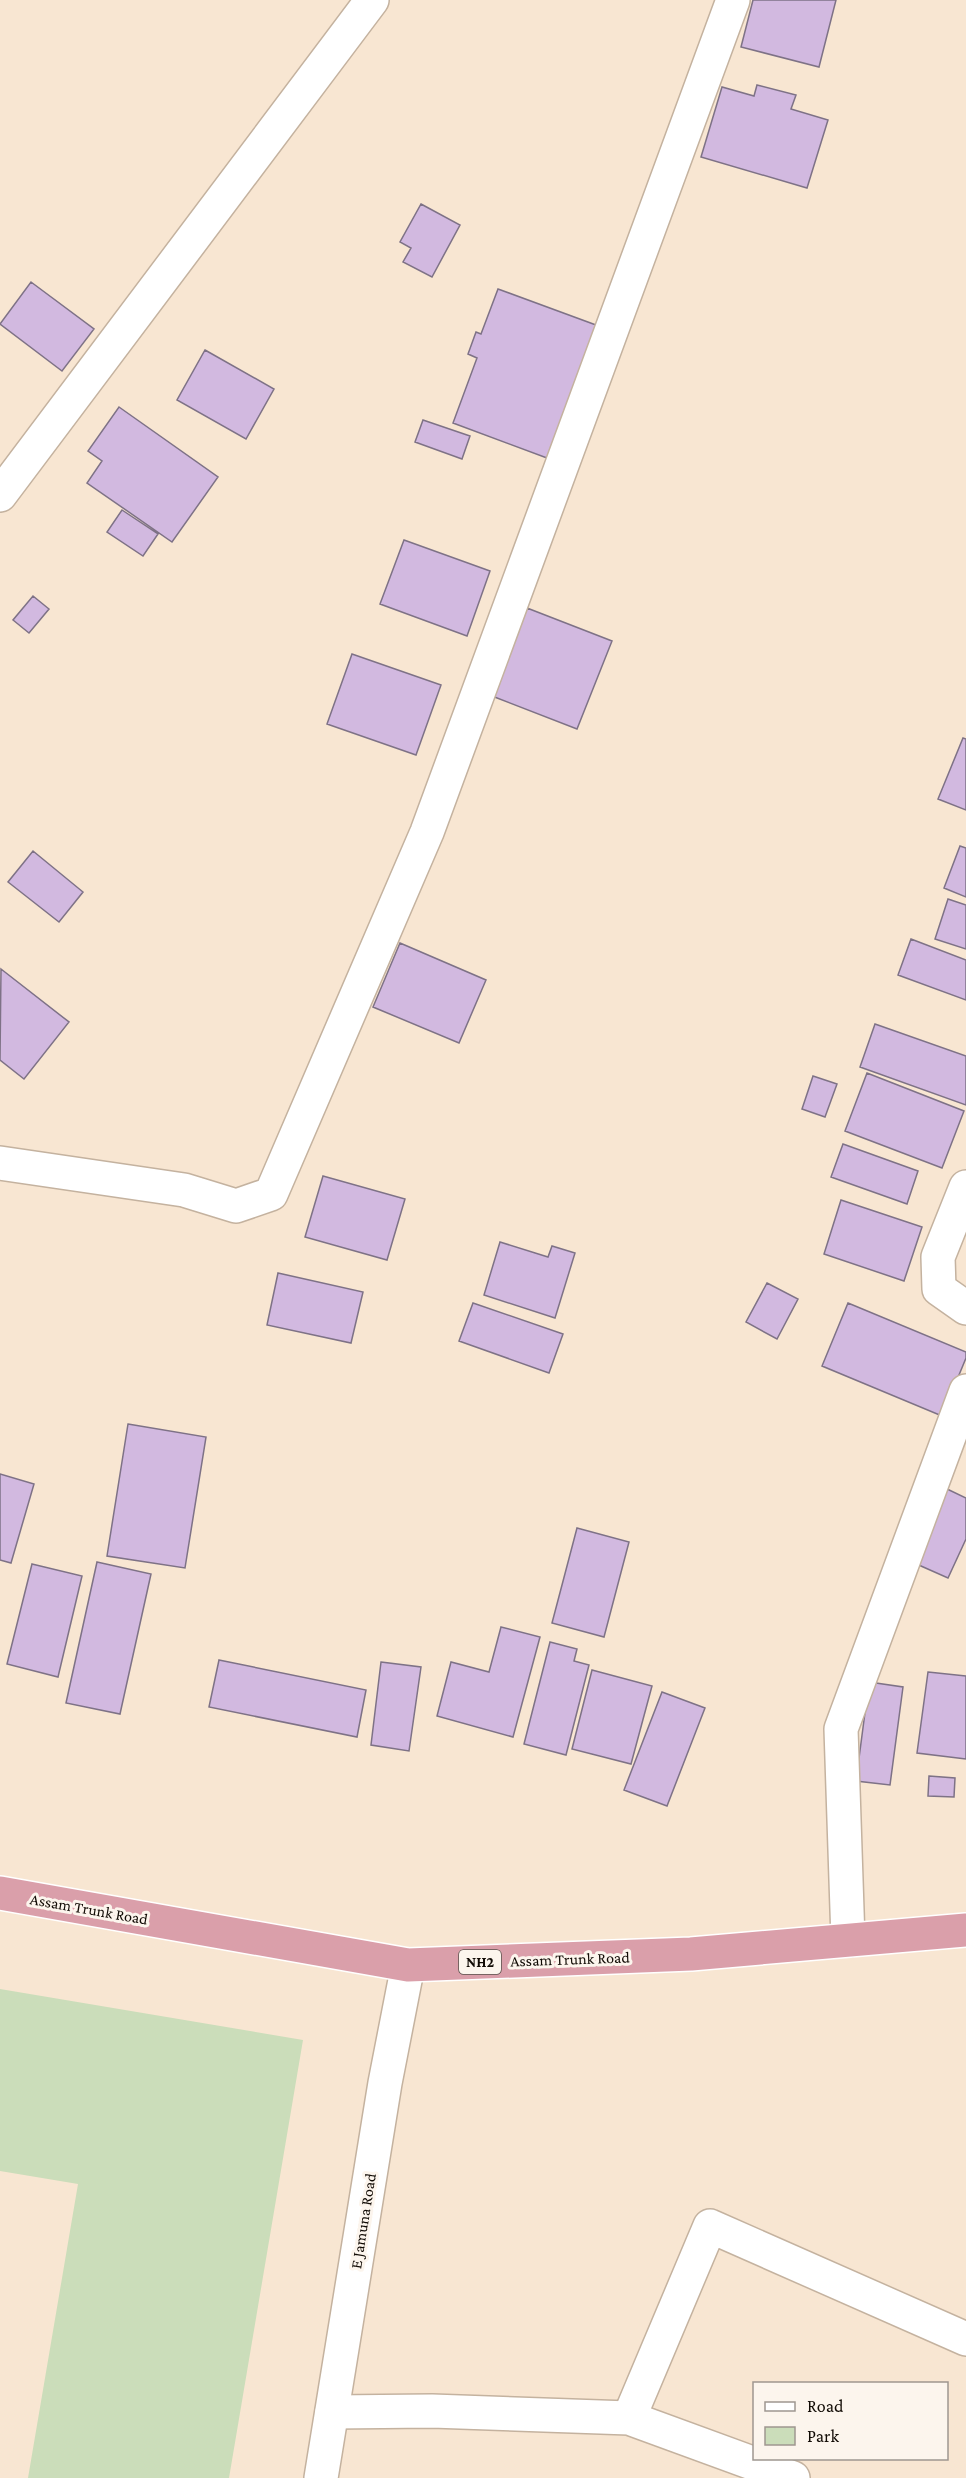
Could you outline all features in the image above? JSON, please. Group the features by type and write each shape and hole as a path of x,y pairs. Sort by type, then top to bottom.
{"highway":[{"name":"Assam Trunk Road","path":"0,1893 408,1965 691,1954 966,1930"}],"street":[{"path":"0,495 372,0"},
{"path":"0,1163 184,1190 236,1206 271,1194 427,832 733,0"},
{"path":"966,1187 938,1257 939,1289 966,1308"},
{"path":"848,1940 841,1729 966,1391"},
{"name":"E Jamuna Road","path":"321,2478 385,2083 408,1965"},
{"path":"629,2418 711,2226 966,2339"},
{"path":"332,2412 432,2411 629,2418 793,2478"}],"green space":[{"path":"0,1989 303,2040 229,2478 28,2478 78,2184 0,2171"}],"building":[{"path":"753,0 836,0 819,67 741,47"},
{"path":"757,85 796,95 791,109 828,120 807,188 701,157 722,87 754,96"},
{"path":"421,204 460,225 432,277 403,262 411,248 400,242"},
{"path":"31,282 94,329 62,371 0,324"},
{"path":"498,289 596,325 547,458 453,423 477,358 468,354 476,332 481,334"},
{"path":"205,350 274,389 246,439 177,400"},
{"path":"119,407 218,477 172,542 87,483 102,461 88,451"},
{"path":"423,420 470,436 462,459 415,442"},
{"path":"122,510 158,534 143,556 107,532"},
{"path":"404,540 490,571 467,636 380,604"},
{"path":"33,596 49,609 29,633 13,620"},
{"path":"527,608 612,641 577,729 492,696"},
{"path":"352,654 441,685 416,755 327,724"},
{"path":"963,738 966,739 966,810 938,799"},
{"path":"960,846 966,848 966,897 944,888"},
{"path":"33,851 83,892 59,922 8,882"},
{"path":"948,899 966,905 966,949 935,939"},
{"path":"911,939 966,960 966,1000 898,975"},
{"path":"400,943 486,980 459,1043 373,1007"},
{"path":"1,969 69,1022 24,1079 0,1060"},
{"path":"875,1024 966,1056 966,1105 860,1067"},
{"path":"867,1073 964,1111 942,1168 845,1131"},
{"path":"813,1076 837,1084 825,1117 802,1109"},
{"path":"843,1144 918,1171 907,1204 831,1177"},
{"path":"323,1176 405,1199 387,1260 305,1237"},
{"path":"841,1200 922,1227 904,1281 824,1254"},
{"path":"500,1242 548,1257 552,1246 575,1253 555,1318 484,1295"},
{"path":"278,1273 363,1292 351,1343 267,1325"},
{"path":"767,1283 798,1299 777,1339 746,1322"},
{"path":"473,1303 563,1334 549,1373 459,1341"},
{"path":"848,1303 966,1352 966,1358 942,1416 822,1366"},
{"path":"128,1424 206,1437 185,1568 107,1556"},
{"path":"0,1474 34,1484 11,1563 0,1560"},
{"path":"945,1488 966,1498 966,1539 948,1578 912,1562"},
{"path":"577,1528 629,1542 604,1637 552,1623"},
{"path":"97,1562 151,1574 120,1714 66,1703"},
{"path":"32,1564 82,1576 58,1677 7,1664"},
{"path":"501,1627 540,1637 513,1737 437,1716 451,1662 489,1672"},
{"path":"550,1642 577,1649 574,1661 589,1665 566,1755 524,1744"},
{"path":"219,1660 366,1690 357,1737 209,1707"},
{"path":"381,1662 421,1667 409,1751 371,1745"},
{"path":"592,1670 652,1686 631,1764 572,1749"},
{"path":"928,1672 966,1676 966,1759 917,1753"},
{"path":"869,1682 903,1687 890,1785 856,1781"},
{"path":"662,1692 705,1708 667,1806 624,1790"},
{"path":"929,1776 955,1778 954,1797 928,1796"}]}
